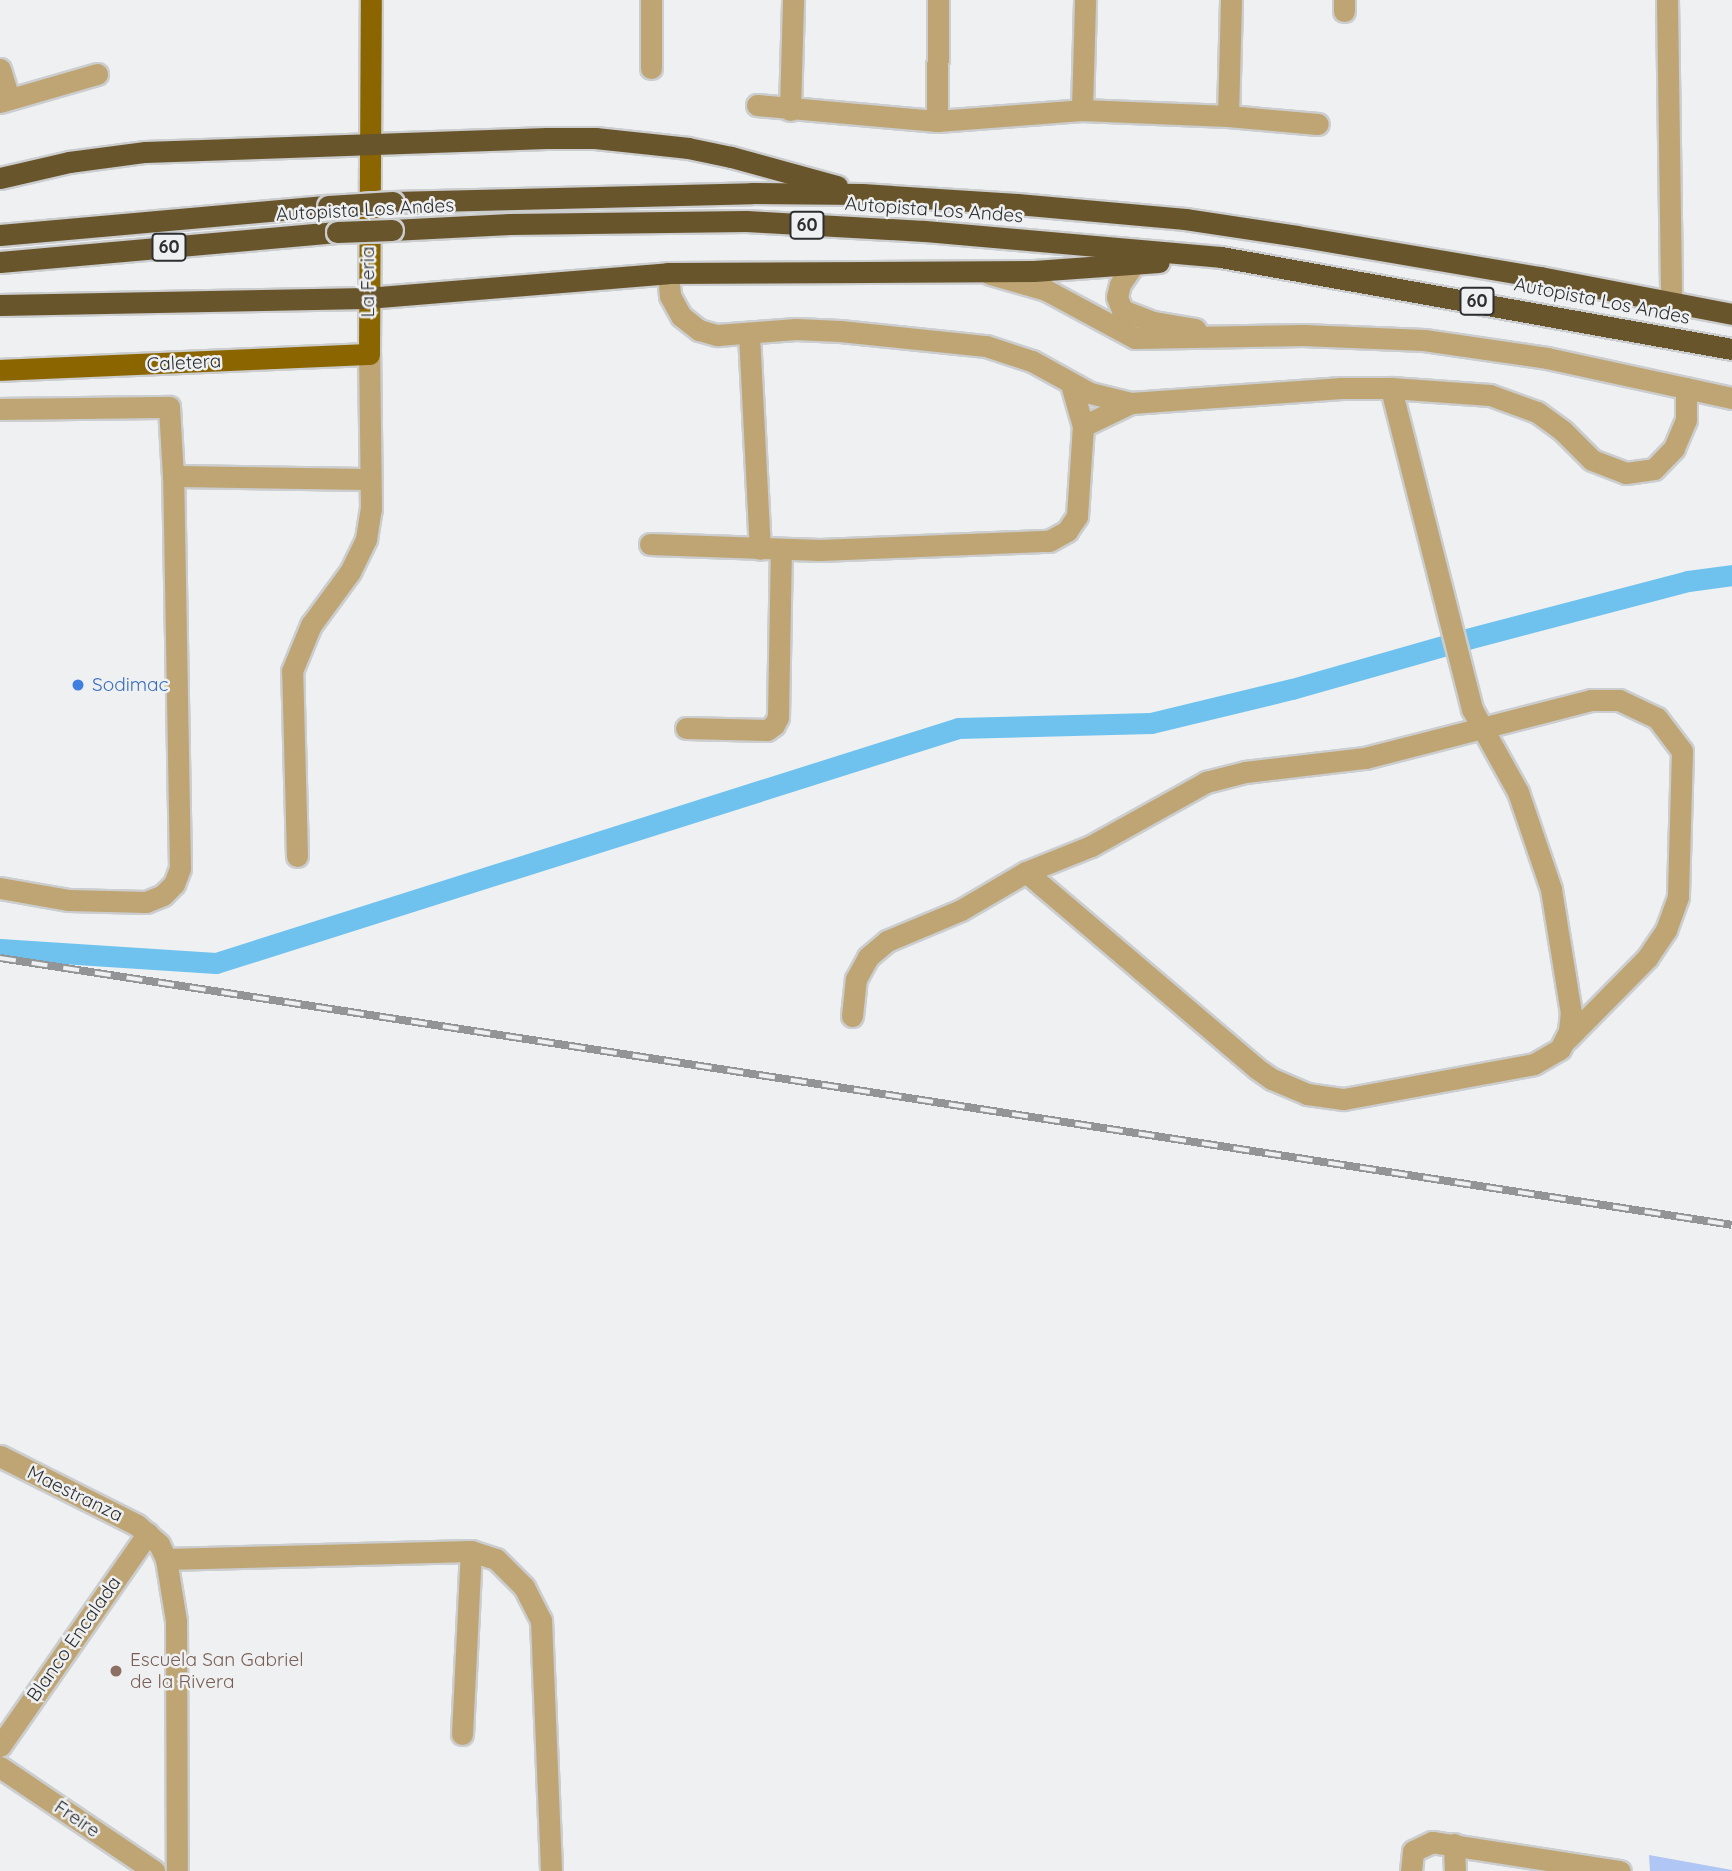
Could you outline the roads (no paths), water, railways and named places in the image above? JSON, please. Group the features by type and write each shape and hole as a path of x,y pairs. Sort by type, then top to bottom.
{"highway":[{"path":"0,178 69,162 145,152 547,138 644,142 731,157 862,194"},
{"name":"Autopista Los Andes","path":"0,235 393,202 641,193 862,194 1185,219 1397,252 1732,314"},
{"name":"Autopista Los Andes","path":"0,262 337,232 549,223 746,221 924,231 1221,257 1732,349"},
{"path":"0,304 367,298 668,273 981,272 1221,257"}],"main road":[{"name":"La Feria","path":"369,354 367,298 371,0"},
{"name":"Caletera","path":"0,370 369,354"}],"street":[{"path":"651,0 651,68"},
{"path":"790,110 793,0"},
{"path":"937,121 938,0"},
{"path":"1083,110 1085,0"},
{"path":"1228,116 1231,0"},
{"path":"1667,0 1671,301"},
{"path":"0,69 5,100 97,74"},
{"path":"757,105 937,121 1083,110 1228,116 1318,124"},
{"path":"1134,264 1120,284 1116,297 1122,310 1154,322 1242,337"},
{"path":"981,272 1046,290 1135,338 1327,335 1424,340 1547,358 1732,398"},
{"path":"668,273 670,296 690,324 717,335 796,329 986,346 1032,361 1071,384 1110,399 1131,403 1329,389 1391,388 1490,395 1522,405 1563,431 1591,460 1626,473 1654,470 1674,448 1686,420 1686,388"},
{"path":"686,728 767,730 778,718 771,550 749,334"},
{"name":"La Feria","path":"297,856 292,671 311,625 362,551 371,509 369,354"},
{"path":"650,544 771,550 1056,539 1067,531 1077,516 1083,426 1071,384"},
{"path":"1391,388 1467,689 1480,727 1504,764 1541,855 1558,925 1571,1013 1566,1040"},
{"path":"1083,426 1131,403"},
{"path":"0,409 169,407 173,476 180,868 174,884 163,895 146,902 69,900 0,888"},
{"path":"173,476 369,479"},
{"path":"852,1016 856,979 877,948 897,936 961,910 1027,873 1091,846 1168,800 1215,779 1245,772 1366,758 1591,700 1619,700 1657,718 1682,751 1681,877 1672,915 1647,958 1552,1056 1534,1064 1344,1099 1307,1094 1272,1079 1256,1068 1027,873"},
{"name":"Maestranza","path":"0,1456 148,1533"},
{"path":"148,1533 166,1559 176,1621 177,1871"},
{"name":"Blanco Encalada","path":"0,1746 148,1533"},
{"path":"166,1559 471,1551 496,1559 524,1587 541,1620 551,1871"},
{"path":"462,1734 471,1551"},
{"name":"Freire","path":"0,1767 154,1871"},
{"path":"1411,1871 1413,1851 1419,1845 1432,1842 1620,1871"},
{"path":"1454,1844 1455,1871"}],"waterway":[{"path":"0,949 216,963 958,728 1151,723 1292,689 1467,639 1688,581 1732,575"}],"railway":[{"path":"0,958 1732,1225"}],"place":[{"name":"Sodimac","path":"78,685"},
{"name":"Escuela San Gabriel de la Rivera","path":"116,1671"}]}
